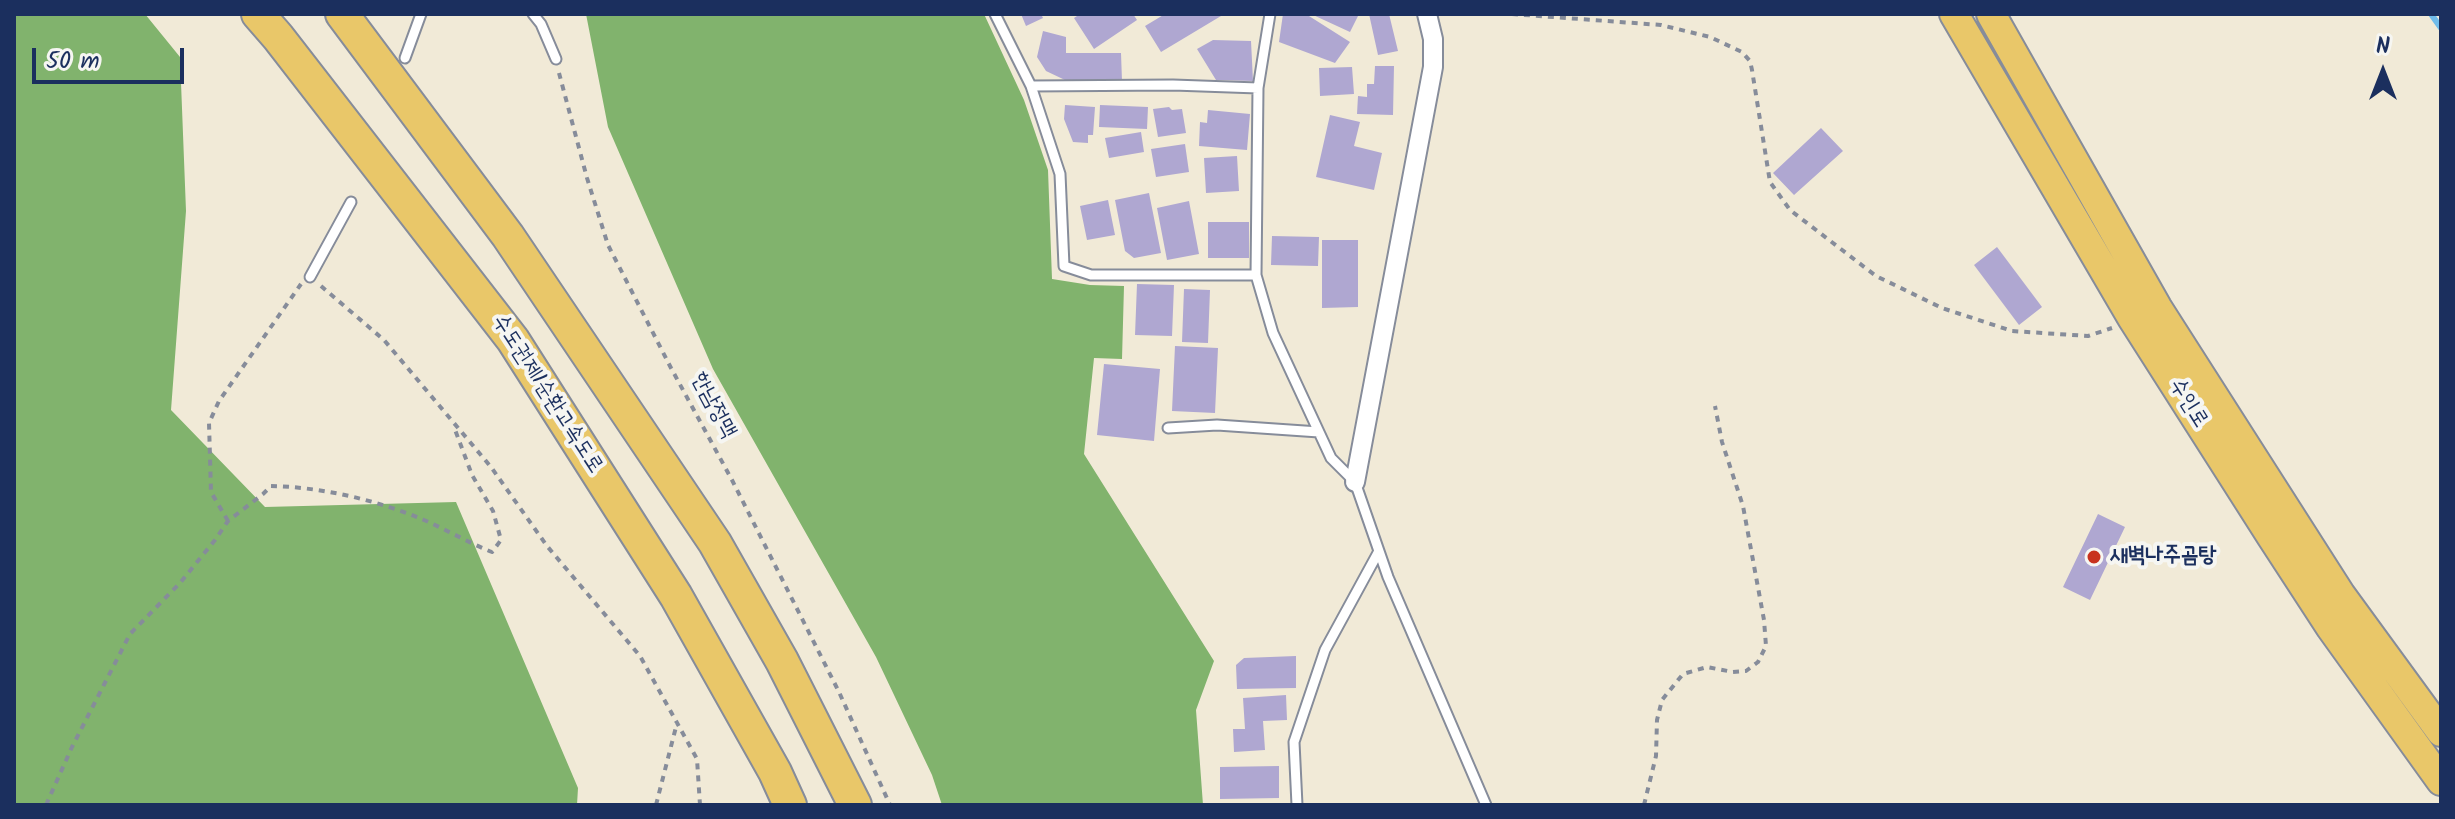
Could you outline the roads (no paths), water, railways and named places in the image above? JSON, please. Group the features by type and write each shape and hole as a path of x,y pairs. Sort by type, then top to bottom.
{"highway":[{"name":"수도권제1순환고속도로","path":"258,14 513,340 676,596 775,772 790,805"},
{"path":"342,14 508,236 715,543 782,661 855,805"}],"main road":[{"name":"수인로","path":"1954,14 2132,318 2331,628 2441,781"},
{"name":"수인로","path":"1991,14 2157,307 2341,595 2441,732"}],"street":[{"path":"1355,482 1433,67 1433,39 1427,14"}],"lane":[{"path":"405,58 421,14"},
{"path":"533,14 541,24 556,59"},
{"path":"995,14 1031,86 1060,174 1064,266 1091,275 1256,275"},
{"path":"1270,14 1258,88 1256,275 1273,333 1331,458 1355,482 1388,577 1486,805"},
{"path":"1031,86 1258,88"},
{"path":"310,277 351,202"},
{"path":"1168,428 1217,425 1319,432"},
{"path":"1297,805 1294,742 1325,650 1379,551"}],"waterway":[{"path":"2431,14 2441,28"}],"place":[{"name":"새벽나주곰탕","path":"2094,557"}]}
